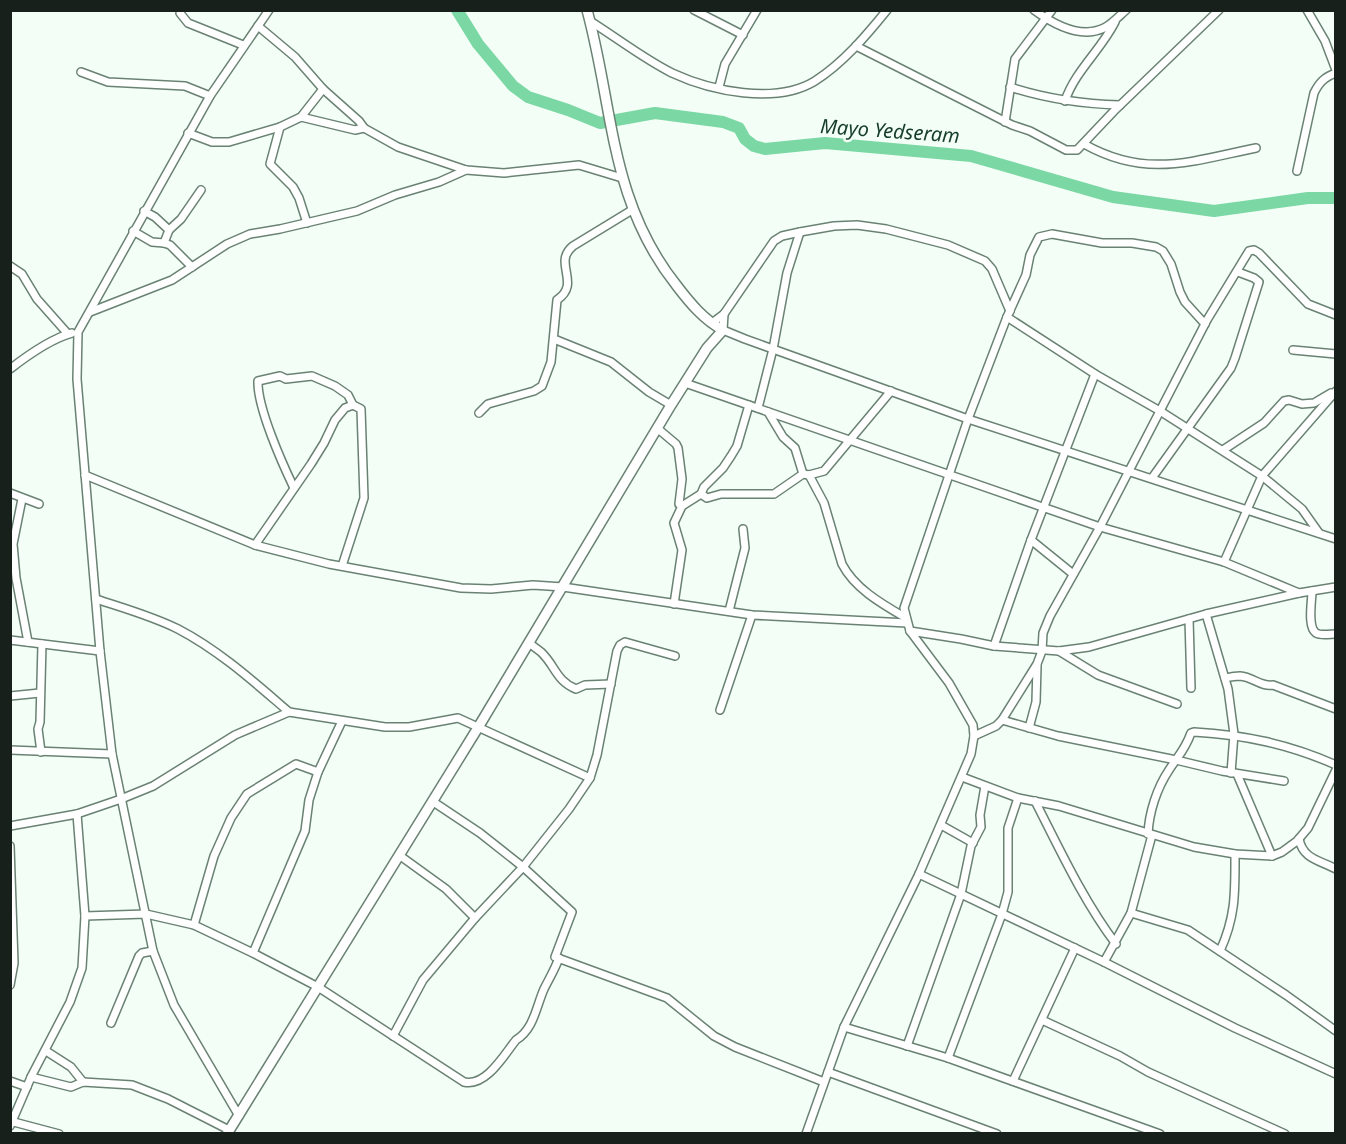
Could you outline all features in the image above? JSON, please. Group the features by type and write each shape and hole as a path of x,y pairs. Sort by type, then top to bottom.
{"main road":[{"path":"228,1132 479,726 671,405 707,348 723,330 712,324 685,297 661,266 632,210 616,154 587,10"},
{"path":"707,348 712,324"}],"street":[{"path":"181,10 183,19 188,23 243,45"},
{"path":"239,1116 174,1005 153,951 121,799 112,754 100,651 77,379 78,332 188,133 243,45 269,10"},
{"path":"694,10 743,35"},
{"path":"719,87 725,64 757,10"},
{"path":"1034,10 1063,27 1089,32 1104,28 1126,10"},
{"path":"1005,122 1015,59 1052,10"},
{"path":"856,46 1005,122 1030,131 1066,150 1077,150 1120,105 1202,29 1219,10"},
{"path":"1297,171 1314,93 1326,76 1335,71 1334,56 1307,10"},
{"path":"590,21 673,73 747,94 764,94 797,90 814,81 856,46 884,12"},
{"path":"1065,101 1070,88 1103,43 1116,20"},
{"path":"258,26 295,57 323,89 364,128 398,147 466,170 504,172 579,165 622,178"},
{"path":"81,72 108,82 185,86 210,96"},
{"path":"1010,87 1065,101 1120,105"},
{"path":"188,133 212,142 229,141 280,127 301,117 323,89"},
{"path":"301,117 355,130 364,128"},
{"path":"280,127 270,164 273,170 293,187 307,223"},
{"path":"1084,144 1128,160 1163,166 1256,148"},
{"path":"90,312 172,280 227,244 250,234 357,211 466,170"},
{"path":"164,243 169,230 181,219 201,190"},
{"path":"479,413 488,404 542,386 551,362 557,300 565,295 568,288 564,259 566,252 632,210"},
{"path":"144,211 155,217 169,230"},
{"path":"712,324 724,314 774,241 782,236 834,226 857,225 886,229 948,245 985,261 992,269 1009,314 1095,374 1188,428 1262,476 1302,509 1320,534"},
{"path":"133,231 152,242 170,245 192,267"},
{"path":"758,408 773,349 787,273 800,232"},
{"path":"806,1134 844,1027 919,874 962,777 975,736 973,725 963,704 910,631 904,608 968,419 1026,274 1030,255 1039,237 1052,234 1102,243 1132,243 1156,247 1163,251 1171,264 1185,302 1205,324"},
{"path":"975,736 996,726 1002,720 1036,664 1042,651 1043,633 1050,616 1100,527 1205,324 1249,251 1254,250 1308,304 1335,315"},
{"path":"10,266 22,274 37,299 68,334"},
{"path":"1152,478 1230,368 1259,282 1238,272"},
{"path":"724,314 723,330 773,349 968,419 1335,539"},
{"path":"10,369 23,359 68,334 78,332"},
{"path":"554,339 611,362 649,392 671,405"},
{"path":"1293,350 1335,354"},
{"path":"994,646 1031,540 1095,374"},
{"path":"294,488 281,461 264,414 258,381 280,376 286,379 312,376 348,395 353,405 361,409 364,498 342,566"},
{"path":"685,383 1100,527 1224,562 1299,593"},
{"path":"701,494 707,498 721,494 774,494 806,475 828,468 891,391"},
{"path":"1223,450 1264,423 1284,401 1314,403 1335,391"},
{"path":"1224,562 1262,476 1335,391"},
{"path":"255,545 324,443 335,420 345,408 353,405"},
{"path":"674,604 682,550 674,523 682,506 701,494 704,487 723,468 736,446 749,405"},
{"path":"768,412 783,437 795,448 806,475 824,502 842,564 847,573 857,584 906,621"},
{"path":"657,428 678,448 682,479 680,504 682,506"},
{"path":"85,475 255,545 342,566 461,588 491,589 533,585 563,587 752,615 906,621"},
{"path":"10,493 39,504"},
{"path":"22,499 12,545 13,577 28,642"},
{"path":"729,611 745,548 743,529"},
{"path":"1031,540 1073,574"},
{"path":"910,631 994,646 1059,651 1116,641 1206,614 1335,587"},
{"path":"1312,591 1310,615 1314,631 1317,634 1335,634"},
{"path":"96,599 153,618 179,630 234,664 289,712 385,727 409,727 458,718 590,778"},
{"path":"1206,614 1225,678 1234,734 1234,773 1272,856"},
{"path":"720,710 752,615"},
{"path":"1189,619 1191,688"},
{"path":"10,640 100,651"},
{"path":"393,1036 423,981 475,918 522,867 569,809 590,778 620,645 625,642 675,657"},
{"path":"529,643 541,652 560,678 570,686 576,689 585,685 611,684"},
{"path":"41,752 38,729 42,644"},
{"path":"1059,651 1098,675 1177,705"},
{"path":"1029,728 1036,702 1036,664"},
{"path":"1225,678 1241,676 1266,687 1273,685 1335,710"},
{"path":"10,696 40,693"},
{"path":"10,826 77,814 153,786 235,735 289,712"},
{"path":"1002,720 1234,773 1284,781"},
{"path":"253,953 304,831 309,800 318,772 342,721"},
{"path":"1104,962 1116,944 1131,913 1150,834 1153,805 1158,791 1169,769 1184,751 1191,733 1234,734 1296,748 1335,765"},
{"path":"10,750 112,754"},
{"path":"194,926 214,856 231,818 247,794 296,764 318,772"},
{"path":"962,777 1018,798 1059,806 1194,847 1235,854 1272,856 1282,852 1299,839 1308,828 1335,770"},
{"path":"907,1046 961,894 973,843 981,827 980,815 985,786"},
{"path":"948,1058 1002,914 1008,892 1008,828 1018,798"},
{"path":"432,801 480,833 572,912 555,955 559,958 667,998 714,1036 735,1047 824,1082"},
{"path":"1035,801 1106,932 1116,944"},
{"path":"59,1134 11,1123 31,1077 70,1002 82,968 85,916 77,814"},
{"path":"941,825 973,843"},
{"path":"1299,839 1302,851 1335,868"},
{"path":"10,846 14,963 10,985"},
{"path":"1220,951 1230,929 1235,901 1235,854"},
{"path":"399,855 446,890 475,918"},
{"path":"919,874 1104,962 1235,1028 1335,1074"},
{"path":"1131,913 1188,930 1335,1030"},
{"path":"85,916 146,914 194,926 253,953 318,987 464,1082 475,1083 485,1076 522,1036 530,1024 559,958"},
{"path":"1013,1081 1075,948"},
{"path":"111,1023 140,956 142,953 153,951"},
{"path":"1042,1020 1120,1056 1148,1072 1285,1134"},
{"path":"844,1027 948,1058 1160,1134"},
{"path":"46,1051 71,1067 83,1082"},
{"path":"828,1072 997,1134"},
{"path":"31,1077 71,1087 83,1082 132,1085 143,1088 200,1114 228,1132"},
{"path":"10,1081 27,1087"}],"waterway":[{"name":"Mayo Yedseram","path":"457,10 478,44 513,86 528,97 600,123 655,113 723,122 739,128 745,139 754,146 765,149 825,143 971,156 1113,197 1214,211 1308,198 1336,198"}]}
